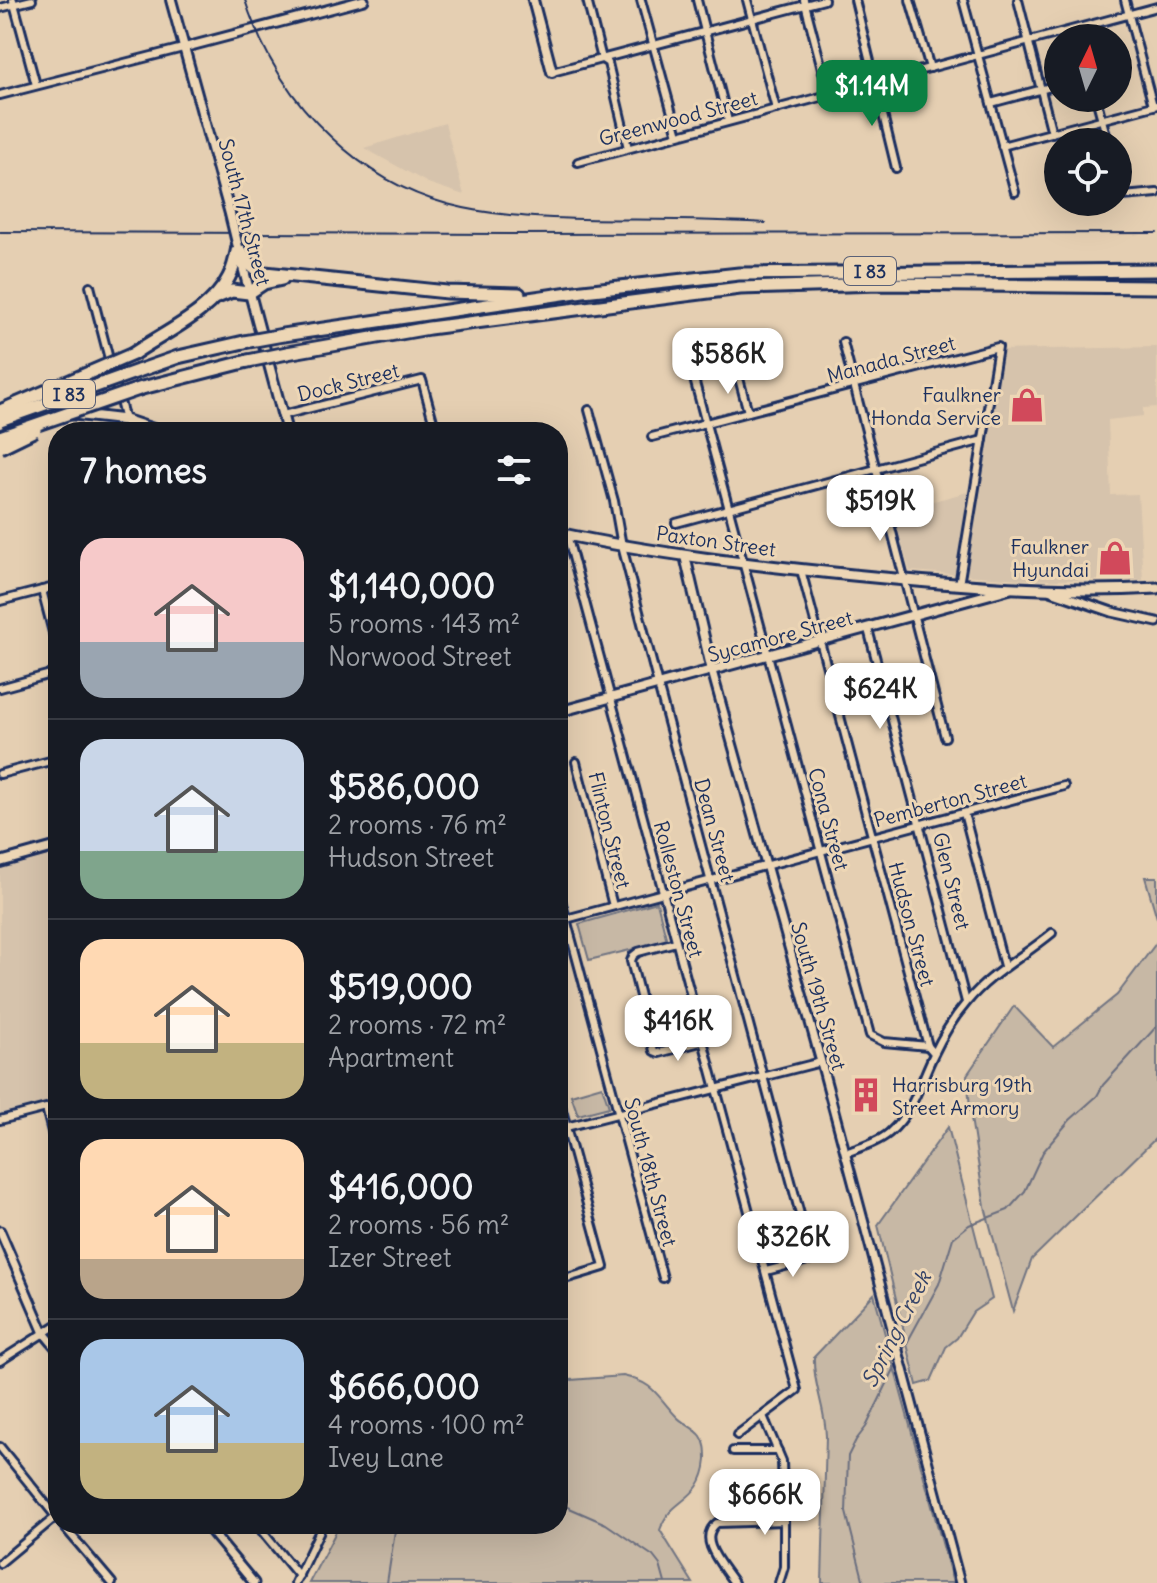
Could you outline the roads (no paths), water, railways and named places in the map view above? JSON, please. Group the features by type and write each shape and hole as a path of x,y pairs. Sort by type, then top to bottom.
{"highway":[{"path":"238,247 255,270 479,294 583,291"},
{"path":"0,408 133,354 170,332 223,287 231,275 238,247"},
{"name":"I 83","path":"0,420 178,357 244,342 583,291 739,274 1157,270"},
{"path":"209,301 232,291 249,293 269,281 324,278"},
{"name":"I 83","path":"0,437 117,395 248,361 429,328 740,288 880,284 1157,287"},
{"path":"50,422 117,395"},
{"path":"0,447 48,423"}],"main road":[{"name":"South 17th Street","path":"171,0 285,422"},
{"path":"533,0 552,72"},
{"path":"0,408 131,422"},
{"name":"Paxton Street","path":"568,535 744,564 959,585 1049,590 1157,588"},
{"name":"South 19th Street","path":"685,556 712,671"},
{"name":"Sycamore Street","path":"568,710 1009,589"},
{"path":"0,862 48,849"}],"street":[{"path":"0,8 14,2 32,0"},
{"path":"320,0 323,11"},
{"path":"0,95 364,0"},
{"path":"587,0 602,59 608,63 628,148"},
{"path":"641,0 678,135"},
{"path":"697,0 728,121"},
{"path":"747,0 776,109"},
{"path":"552,72 805,2 824,0"},
{"path":"855,0 896,168"},
{"path":"910,0 930,68"},
{"path":"963,0 1015,192"},
{"path":"1018,0 1051,128"},
{"path":"1071,128 1155,105 1125,0"},
{"path":"14,2 36,85"},
{"path":"805,2 829,95"},
{"name":"Greenwood Street","path":"1092,24 1157,7"},
{"name":"Greenwood Street","path":"578,162 1044,37"},
{"path":"991,103 1042,90"},
{"path":"1100,112 1104,128"},
{"path":"1002,146 1044,135"},
{"path":"1132,195 1157,193"},
{"path":"90,286 125,420"},
{"path":"843,342 945,737"},
{"name":"Manada Street","path":"652,437 998,347 983,440"},
{"path":"737,371 748,412"},
{"name":"Cona Street","path":"694,379 870,1035 884,1042 928,1046"},
{"name":"Dock Street","path":"283,415 422,380 433,422"},
{"name":"Dean Street","path":"589,410 658,685 812,1259 766,1271"},
{"path":"676,523 983,440 959,585"},
{"name":"Rolleston Street","path":"568,554 611,698 797,1390 763,1416"},
{"name":"Hudson Street","path":"801,570 928,1046 934,1053"},
{"path":"0,601 48,588"},
{"path":"42,590 48,613"},
{"path":"1049,590 1112,612 1157,622"},
{"name":"Glen Street","path":"868,629 966,1002"},
{"name":"South 19th Street","path":"712,671 821,1062 960,1583"},
{"path":"0,688 48,675"},
{"path":"0,774 48,762"},
{"name":"Flinton Street","path":"576,762 613,906"},
{"name":"Pemberton Street","path":"568,918 1064,786"},
{"path":"964,813 1004,966"},
{"name":"South 18th Street","path":"568,926 663,1278"},
{"path":"845,1153 888,1133 907,1113 934,1053 966,1002 1004,966 1015,963 1052,933"},
{"path":"676,942 638,952 631,961 654,1051 659,1053 704,1041"},
{"path":"568,1126 821,1062"},
{"path":"0,1120 46,1108 48,1116"},
{"path":"568,1148 604,1267 568,1278"},
{"path":"0,1231 3,1246 48,1338"},
{"path":"0,1361 48,1330"},
{"path":"737,1435 763,1416 782,1461 784,1567 779,1583"},
{"path":"0,1447 48,1506"},
{"path":"733,1451 778,1451"},
{"path":"734,1583 709,1545 707,1535 711,1528 717,1523 784,1521"},
{"path":"0,1563 48,1524"},
{"path":"70,1534 112,1583"},
{"path":"213,1534 254,1583"},
{"path":"263,1534 297,1579 318,1534"}],"waterway":[{"name":"Spring Creek","path":"902,1352 939,1284 953,1238 969,1225 1008,1210 1025,1191 1043,1152 1070,1120 1097,1096 1103,1085 1157,1026"},
{"name":"Spring Creek","path":"864,1583 846,1512 848,1456 866,1427 898,1361"},
{"name":"Spring Creek","path":"568,1507 606,1524 653,1556 660,1565 665,1583"},
{"name":"Spring Creek","path":"387,1583 394,1534"}],"railway":[{"path":"245,0 279,74 317,123 360,161 388,180 418,194 479,211 512,215 766,223"},
{"path":"0,232 1157,233"}],"place":[{"name":"Faulkner Honda Service","path":"1027,405"},
{"name":"Faulkner Hyundai","path":"1115,558"},
{"name":"Harrisburg 19th Street Armory","path":"866,1095"}]}
